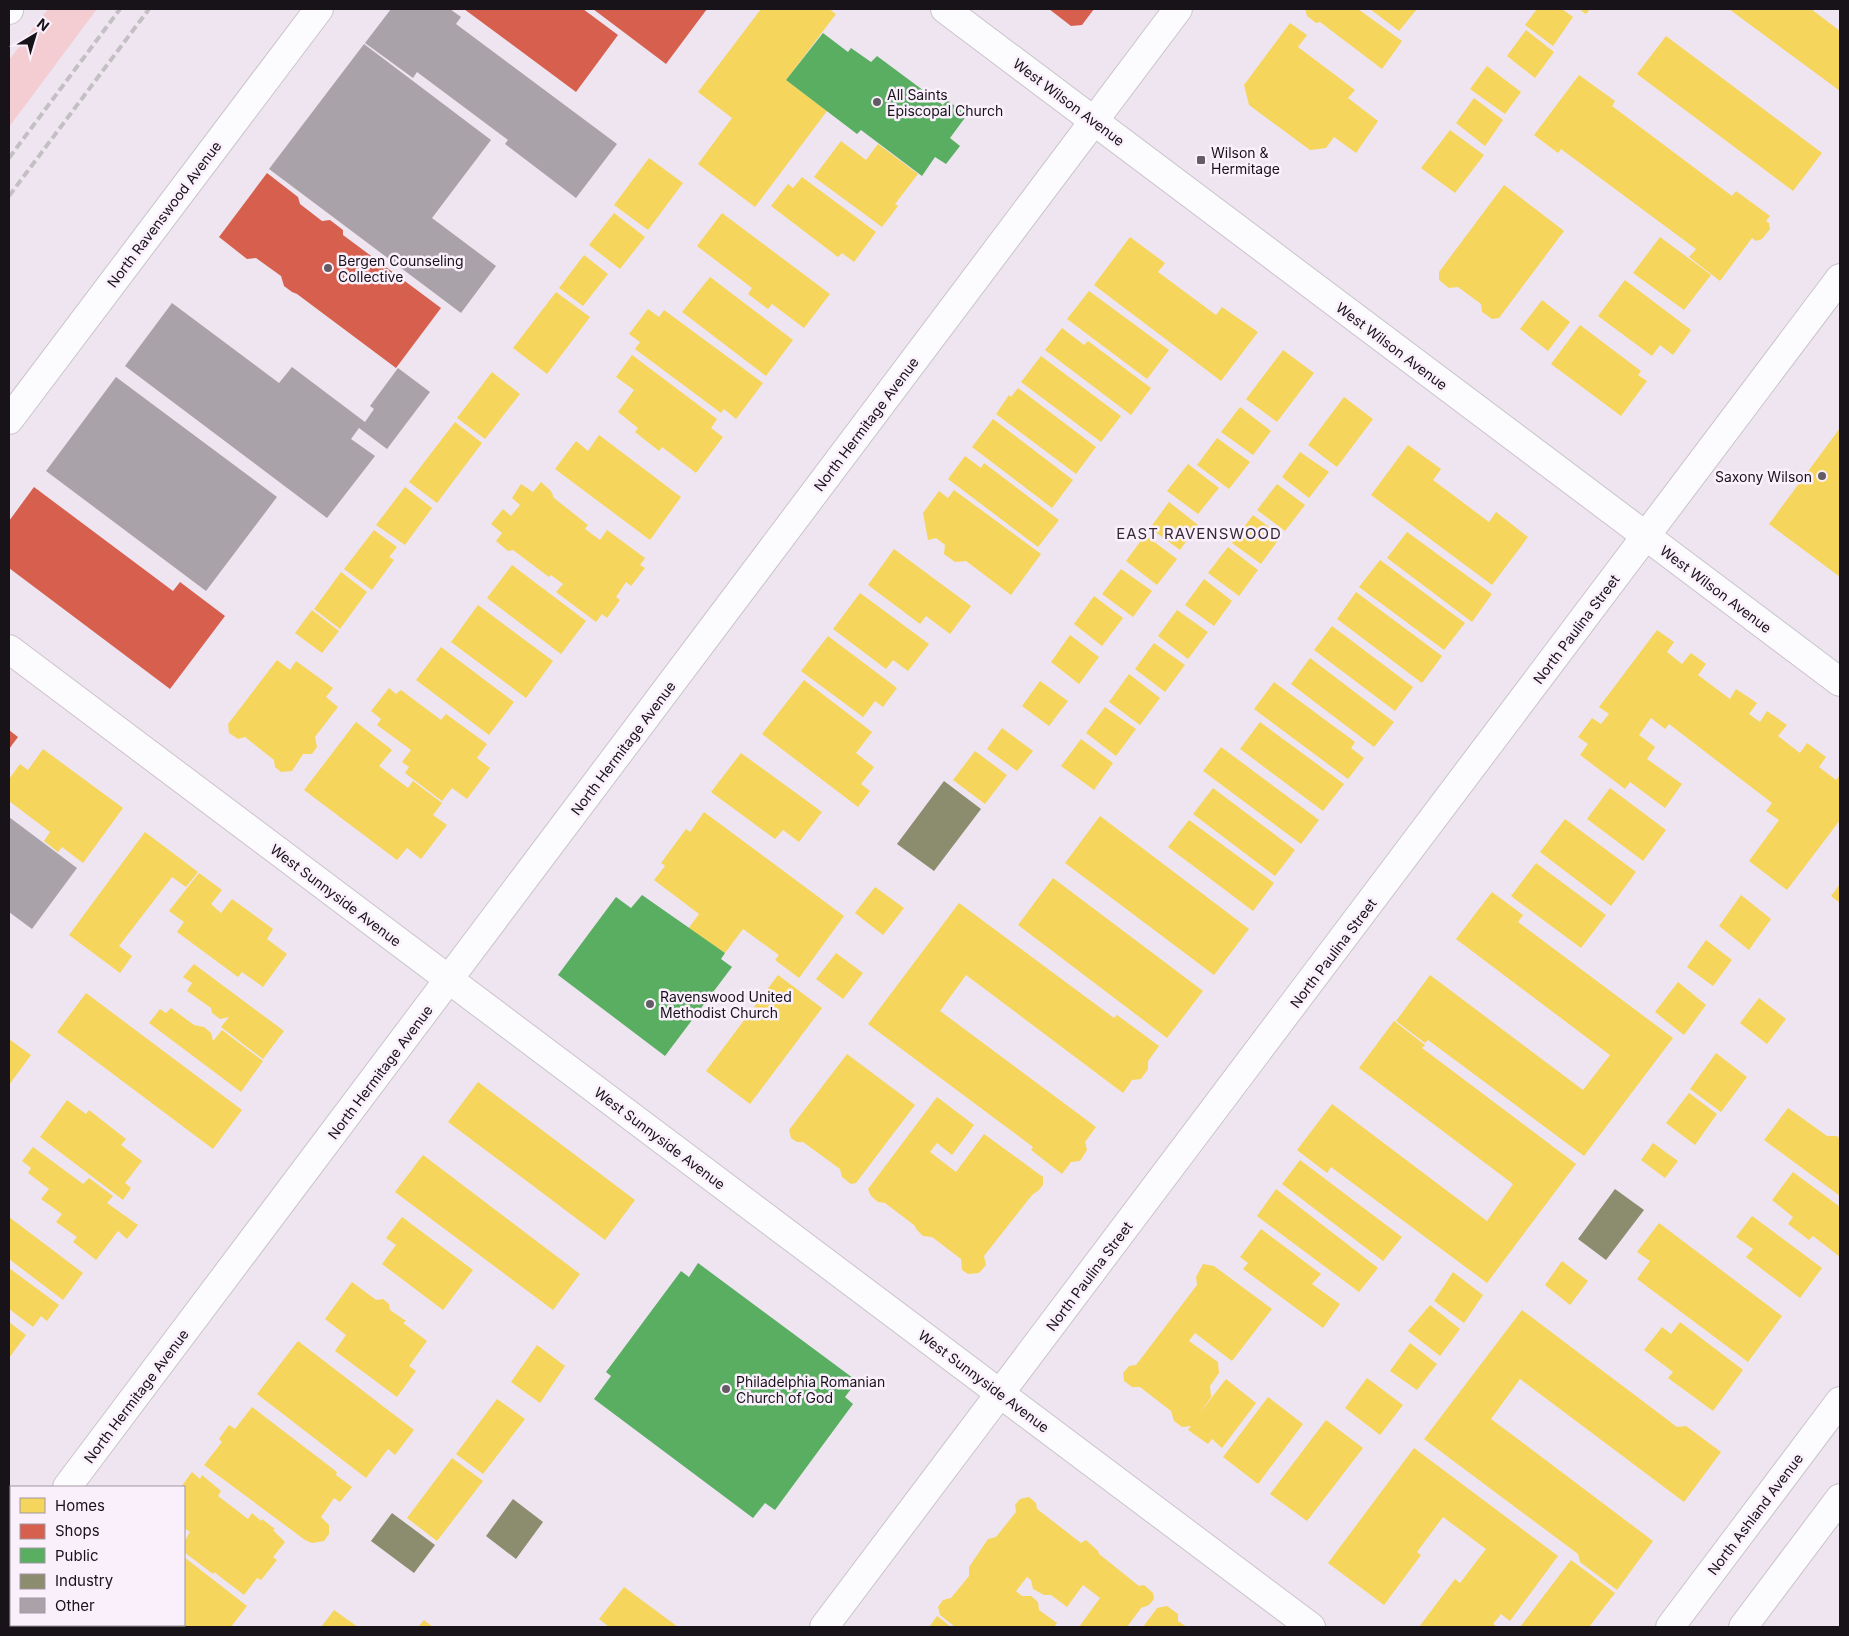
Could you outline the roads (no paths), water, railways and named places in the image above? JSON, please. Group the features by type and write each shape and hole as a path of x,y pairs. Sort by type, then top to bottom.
{"street":[{"name":"North Ravenswood Avenue","path":"9,420 319,9"},
{"name":"West Wilson Avenue","path":"945,9 1840,682"},
{"name":"North Hermitage Avenue","path":"68,1486 1178,9"},
{"name":"North Paulina Street","path":"824,1627 1840,278"},
{"name":"West Sunnyside Avenue","path":"9,649 1311,1627"},
{"name":"North Ashland Avenue","path":"1670,1627 1840,1401"},
{"path":"1743,1627 1840,1498"}],"railway":[{"path":"9,158 120,9"},
{"path":"9,196 149,9"}],"place":[{"name":"All Saints Episcopal Church","path":"877,102"},
{"name":"Wilson & Hermitage","path":"1201,160"},
{"name":"Bergen Counseling Collective","path":"328,268"},
{"name":"Saxony Wilson","path":"1822,476"},
{"name":"Ravenswood United Methodist Church","path":"650,1004"},
{"name":"Philadelphia Romanian Church of God","path":"726,1389"}],"district":[{"name":"EAST RAVENSWOOD","path":"1199,533"}]}
